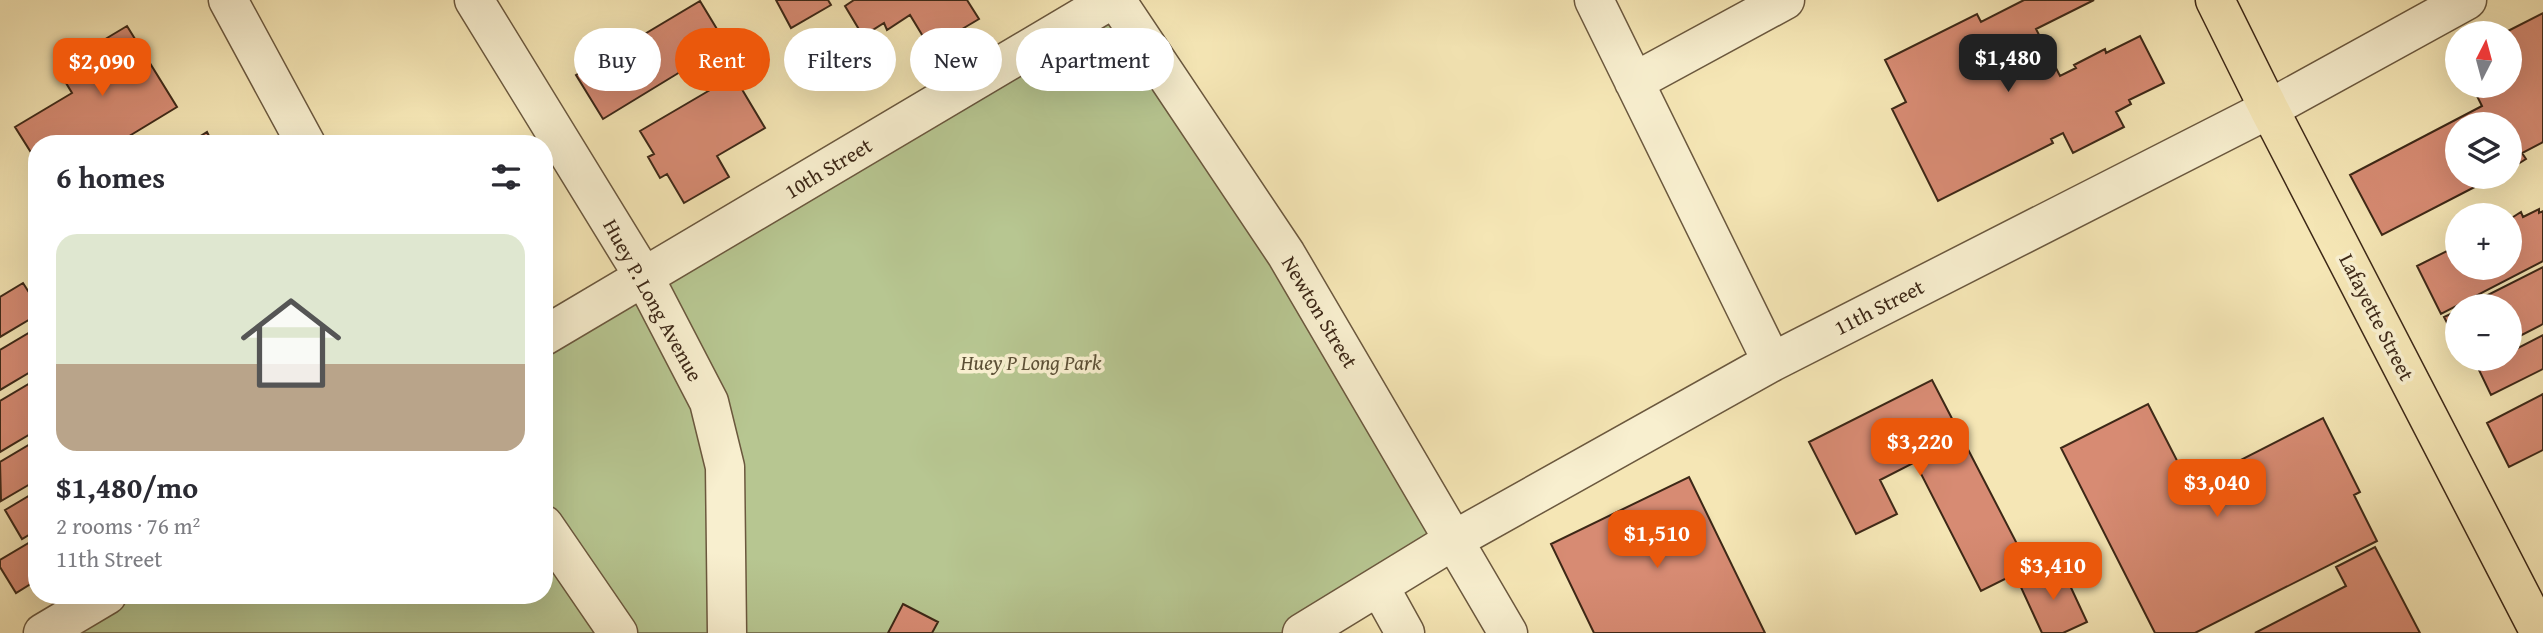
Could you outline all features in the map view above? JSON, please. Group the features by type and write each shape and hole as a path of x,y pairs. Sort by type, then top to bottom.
{"main road":[{"name":"Lafayette Street","path":"2215,0 2540,633"}],"street":[{"path":"228,0 301,135"},
{"name":"Huey P. Long Avenue","path":"474,0 644,277 709,402 725,467 727,633"},
{"name":"10th Street","path":"553,331 1114,0"},
{"name":"Newton Street","path":"1114,0 1286,254 1508,633"},
{"path":"1594,0 1772,362"},
{"path":"1634,82 1785,0"},
{"name":"11th Street","path":"1302,633 1454,540 1772,362 2269,109 2467,0"},
{"path":"553,538 618,633"},
{"path":"1379,586 1405,633"},
{"path":"43,633 92,604"}],"green space":[{"name":"Huey P Long Park","path":"1111,0 1129,28 1064,28"},
{"name":"Huey P Long Park","path":"1016,56 1016,91 1169,91 1454,540 1300,633 43,633 92,604 553,604 553,331 957,91 1002,91 1002,65"}],"building":[{"path":"776,0 828,0 831,5 791,28"},
{"path":"854,0 967,0 979,19 964,28 918,28 910,15 890,28 886,28 884,23 876,28 858,28 845,6"},
{"path":"2024,0 2094,0 2036,29 2060,76 2076,68 2074,65 2105,49 2106,53 2140,36 2164,83 2129,100 2131,104 2116,112 2124,127 2073,153 2063,133 2051,139 2053,143 1938,201 1892,109 1906,102 1885,60 1977,14 1981,22"},
{"path":"700,1 716,28 675,28 675,75 661,84 661,28 655,28"},
{"path":"2543,13 2543,142 2522,153 2522,112 2471,112 2482,106 2478,98 2522,98 2522,24"},
{"path":"127,26 177,107 131,135 28,135 28,148 15,127 72,93 57,68"},
{"path":"586,91 649,91 603,119"},
{"path":"708,91 743,91 765,128 717,156 729,177 684,203 667,174 660,178 648,157 654,154 640,131"},
{"path":"2445,125 2445,189 2471,189 2382,235 2350,175"},
{"path":"2539,209 2539,213 2543,211 2543,261 2522,272 2522,214 2523,217"},
{"path":"2445,252 2445,280 2506,280 2479,294 2445,294 2445,312 2441,314 2417,266"},
{"path":"2543,267 2543,324 2522,335 2522,294 2490,294 2522,280"},
{"path":"23,283 28,291 28,320 0,337 0,297"},
{"path":"28,333 28,373 0,390 0,350"},
{"path":"2543,335 2543,369 2491,395 2479,371 2522,371 2522,346"},
{"path":"1932,380 2029,567 1981,591 1915,462 1880,480 1897,514 1856,534 1809,442"},
{"path":"28,384 28,435 0,452 0,401"},
{"path":"2543,394 2543,450 2509,467 2487,423"},
{"path":"2148,404 2190,486 2323,418 2360,492 2354,495 2377,541 2195,633 2155,633 2061,448"},
{"path":"28,445 28,485 1,501 0,462"},
{"path":"1689,477 1765,633 1594,633 1551,544"},
{"path":"28,496 28,535 22,539 5,510"},
{"path":"28,543 28,586 16,593 0,567 0,560"},
{"path":"2375,547 2420,633 2255,633 2346,586 2336,567"},
{"path":"2060,564 2087,622 2063,633 2042,633 2019,583"},
{"path":"903,604 938,622 932,633 888,633"}]}
